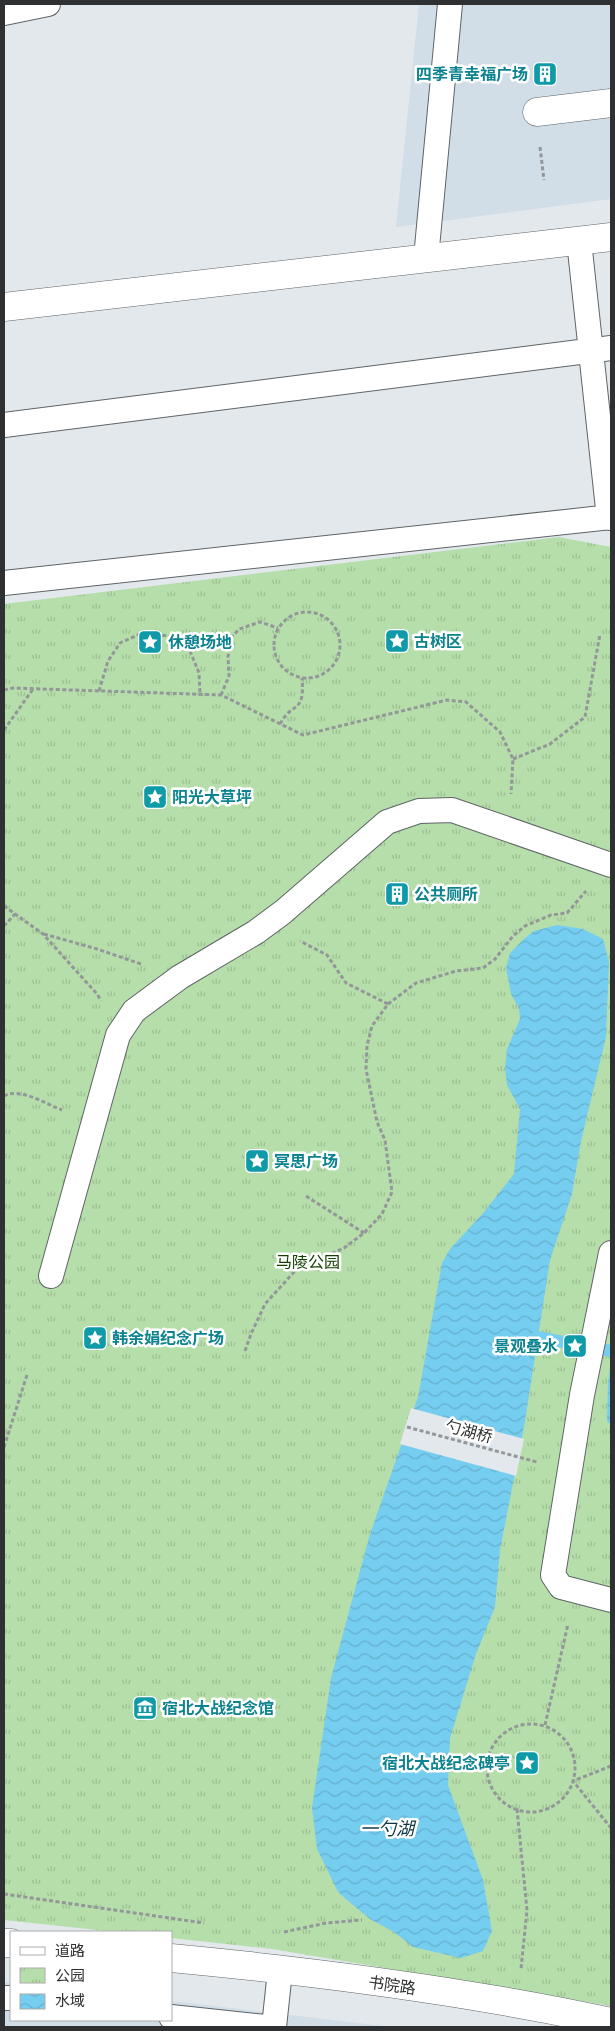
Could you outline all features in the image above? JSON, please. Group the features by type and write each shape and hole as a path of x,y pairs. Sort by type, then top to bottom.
{"street":[{"path":"537,112 611,104"},
{"path":"4,307 611,237"},
{"name":"书院路","path":"172,1958 280,1970 518,2003 611,2022"}],"lane":[{"path":"4,13 48,4"},
{"path":"426,258 450,4"},
{"path":"4,583 610,518 601,349 579,241"},
{"path":"4,425 601,349"},
{"path":"51,1276 118,1035 134,1011 180,977 266,925 387,822 419,811 452,810 610,865"},
{"path":"611,1253 584,1384 553,1575 561,1586 576,1592 611,1600"},
{"path":"274,2027 280,1970"},
{"path":"172,2016 266,2027"}],"path":[{"path":"317,613 327,618 335,626 340,636 338,658 332,668 323,674 313,678 302,678 292,675 283,669 276,660 273,649 274,638 278,628 285,619 295,614 317,613"},
{"path":"221,695 229,676 228,657 231,638 239,628 260,622 278,628"},
{"path":"99,691 108,661 120,643 142,633 169,636 190,651 199,673 200,694"},
{"path":"513,759 550,744 586,717 600,634"},
{"path":"280,724 286,713 300,705 303,695 302,678"},
{"path":"4,690 13,688 221,695 303,736 447,700 466,702 500,732 513,759 513,789 504,828"},
{"path":"4,730 33,689"},
{"path":"245,1351 250,1334 265,1304 295,1271 344,1248 364,1234 382,1214 392,1192 385,1140 377,1122 366,1069 367,1046 372,1026 388,1004 416,983 456,971 483,968 495,959 513,936 526,926 551,915 567,913 610,865"},
{"path":"4,906 44,934 98,994 118,1035"},
{"path":"4,926 15,914"},
{"path":"266,925 327,955 346,982 388,1004"},
{"path":"44,934 97,949 180,977"},
{"path":"4,1096 9,1093 21,1094 66,1112 92,1129"},
{"path":"306,1196 364,1234"},
{"path":"4,1447 27,1375"},
{"name":"勺湖桥","path":"407,1427 525,1460"},
{"path":"545,1725 576,1592"},
{"path":"529,1724 545,1725 557,1732 567,1742 574,1754 573,1782 567,1794 545,1810 531,1812 517,1810 504,1802 494,1791 488,1776 487,1762 492,1747 502,1735 514,1727 529,1724"},
{"path":"573,1782 611,1766"},
{"path":"573,1782 611,1828"},
{"path":"517,1810 527,1910 521,1972"},
{"path":"4,1894 214,1924"},
{"path":"277,1933 326,1923 362,1920"}],"shaded area":[{"path":"419,4 611,4 611,199 396,227"},
{"path":"4,1982 10,1983 10,2021 172,2021 172,2001 391,2027 4,2027"}],"green space":[{"name":"马陵公园","path":"559,537 611,547 611,2006 272,1949 172,1938 172,1931 107,1931 4,1920 4,604"}],"water":[{"name":"一勺湖","path":"557,925 583,929 603,939 609,962 606,1037 581,1141 572,1194 550,1260 525,1421 500,1550 495,1607 476,1654 450,1738 448,1785 483,1880 492,1931 483,1951 461,1958 413,1947 394,1932 370,1919 338,1892 317,1849 312,1808 331,1678 370,1534 418,1397 442,1263 450,1249 484,1212 514,1174 520,1109 507,1085 505,1068 507,1049 520,1019 519,1008 511,994 506,968 510,953 534,931"},
{"path":"611,1360 611,1425 607,1421"}],"pier":[{"path":"411,1408 524,1439 516,1476 400,1444"}],"waterway":[{"path":"537,1337 611,1351"}],"place":[{"name":"四季青幸福广场","path":"545,74"},
{"name":"古树区","path":"397,641"},
{"name":"休憩场地","path":"150,642"},
{"name":"阳光大草坪","path":"155,797"},
{"name":"公共厕所","path":"397,894"},
{"name":"冥思广场","path":"257,1161"},
{"name":"韩余娟纪念广场","path":"95,1338"},
{"name":"景观叠水","path":"575,1346"},
{"name":"宿北大战纪念馆","path":"145,1708"},
{"name":"宿北大战纪念碑亭","path":"527,1763"}]}
